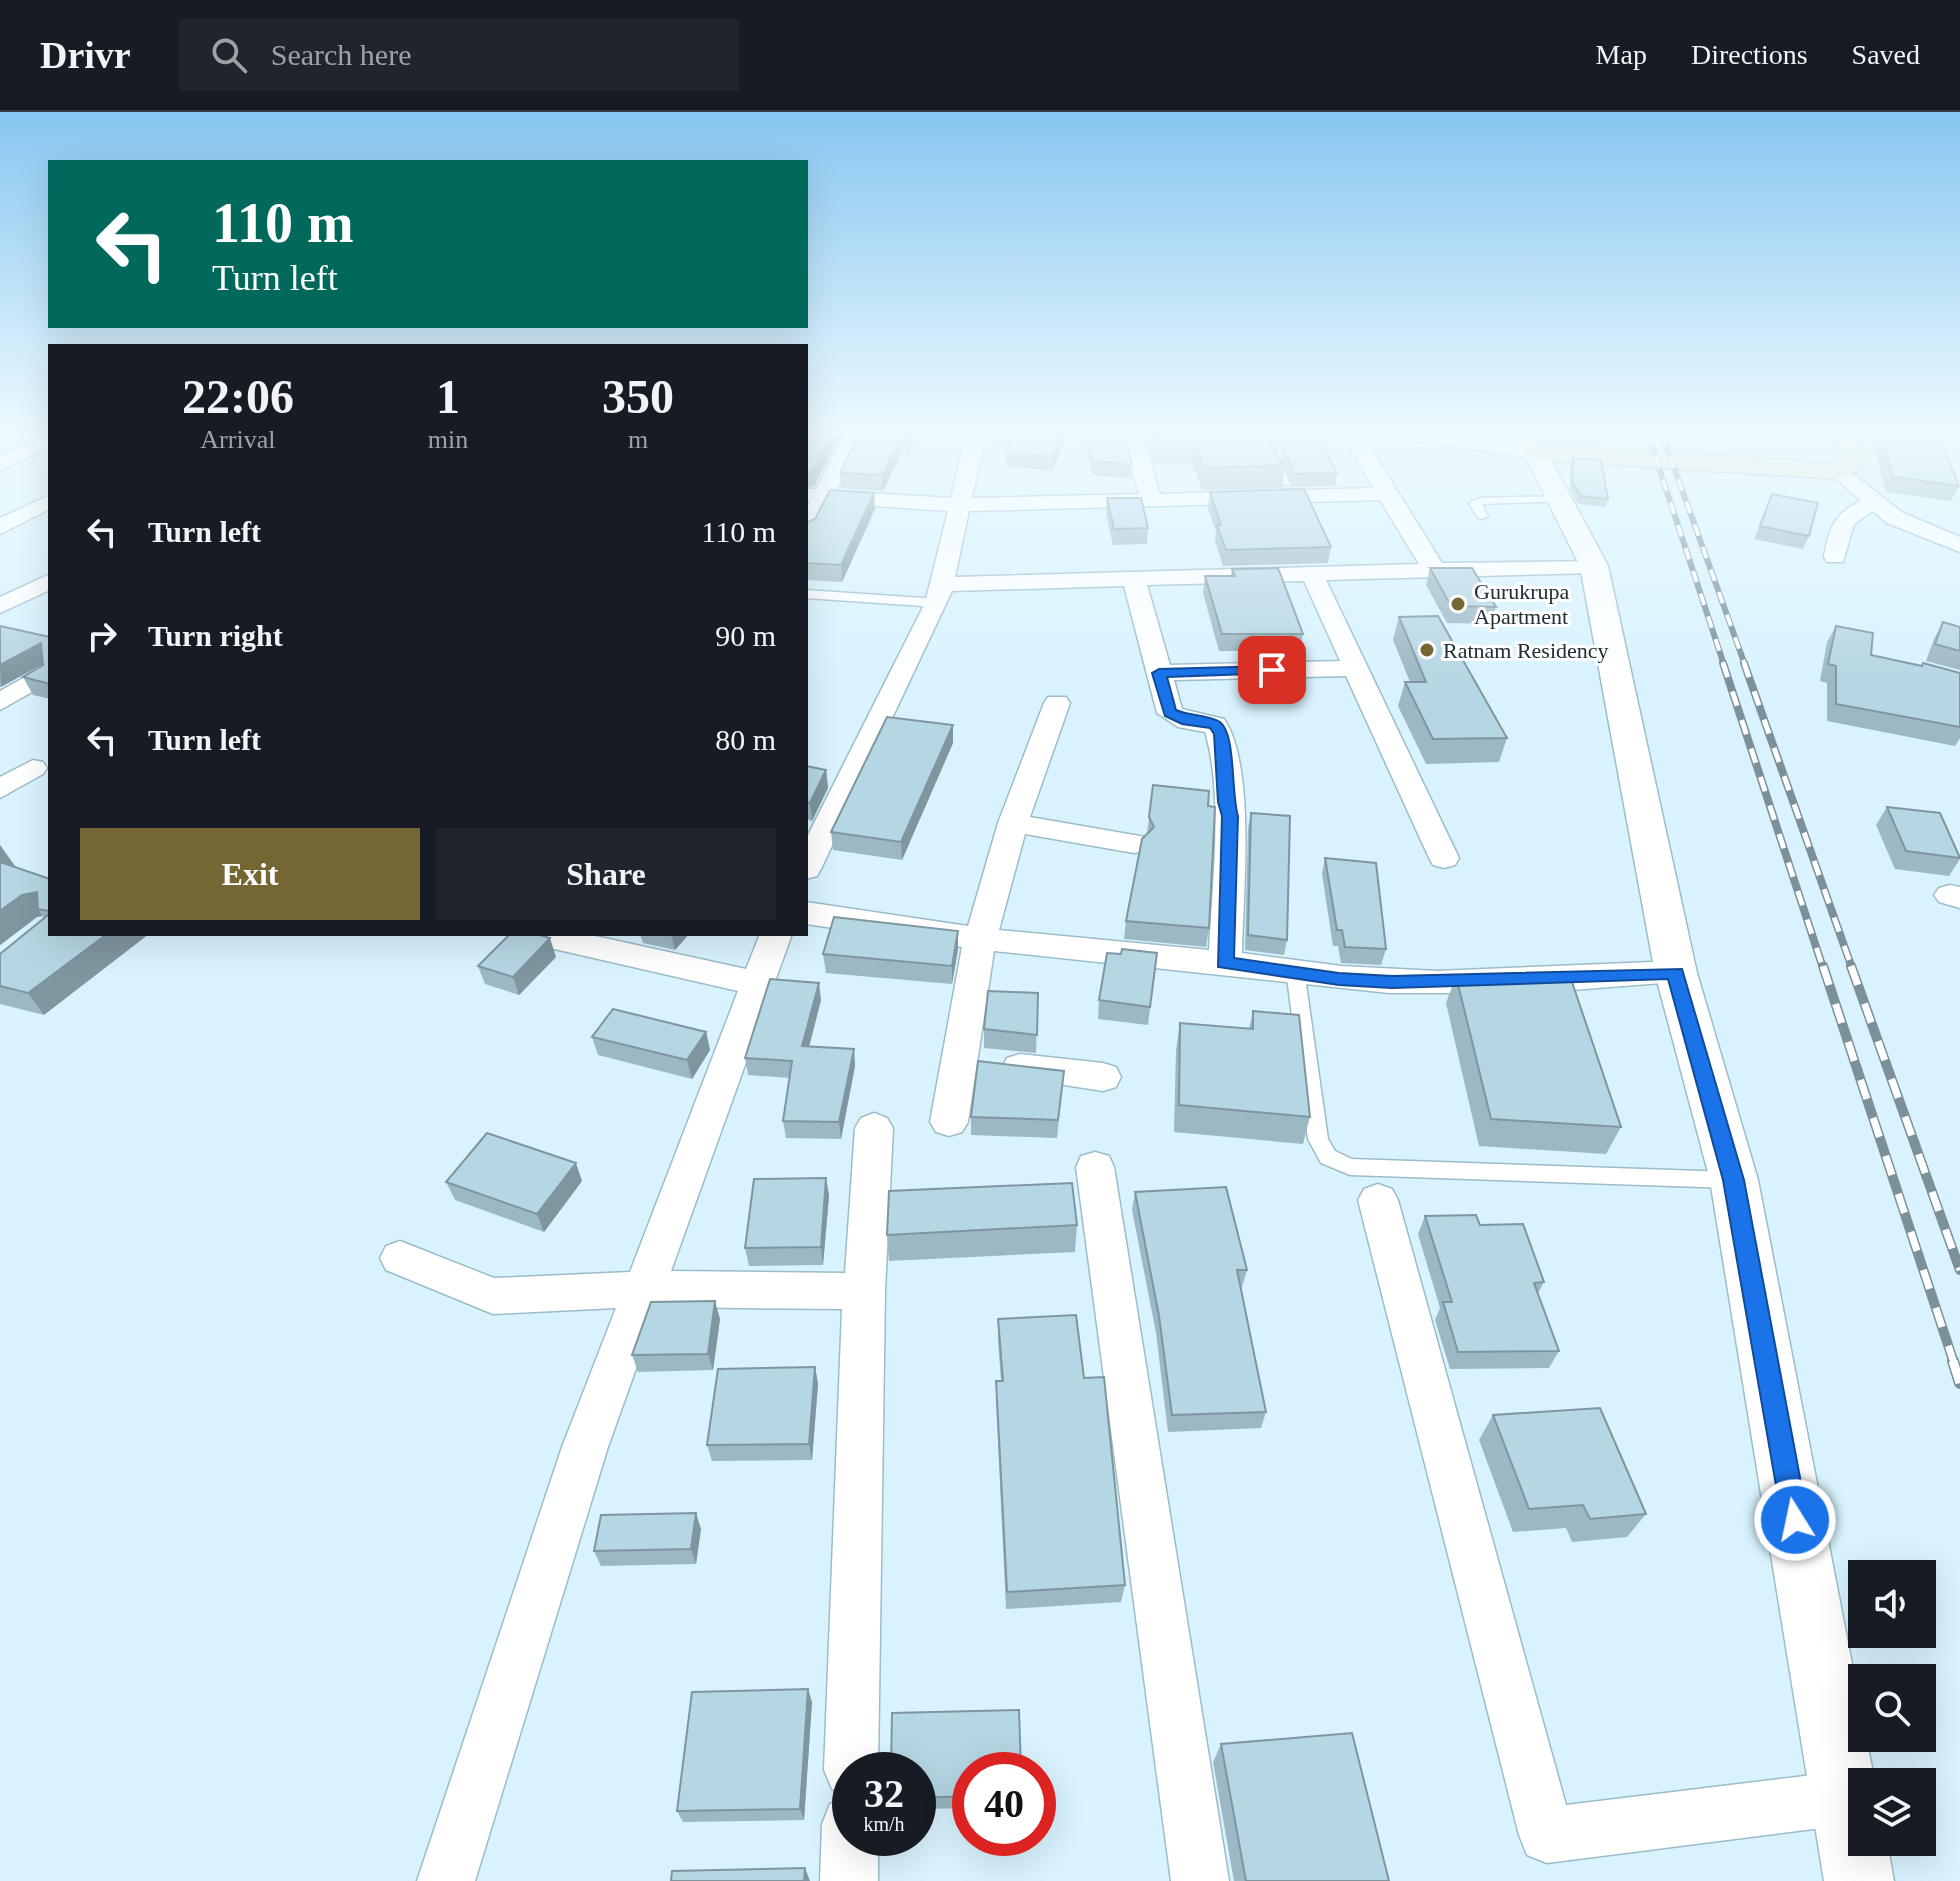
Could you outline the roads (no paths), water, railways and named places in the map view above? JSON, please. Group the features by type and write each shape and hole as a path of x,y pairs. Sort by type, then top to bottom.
{"street":[{"path":"0,527 20,517"},
{"path":"808,865 940,593 957,517"},
{"path":"1401,517 1434,569"},
{"path":"1568,517 1594,566 1676,973 1734,1180 1859,1881"},
{"path":"1835,557 1839,526 1848,517"},
{"path":"1893,517 1960,545"},
{"path":"940,593 1133,577 1594,566"},
{"path":"1311,572 1444,858"},
{"path":"1133,577 1170,713 1187,721 1214,725 1221,734 1226,802 1230,816 1225,963"},
{"path":"7,597 48,582"},
{"path":"7,597 48,602"},
{"path":"1159,673 1357,668"},
{"path":"0,702 48,672"},
{"path":"949,1122 980,939 1013,823 1057,703"},
{"path":"0,789 33,768"},
{"path":"821,771 851,778"},
{"path":"1013,823 1134,844"},
{"path":"808,913 980,939 1295,970 1339,979 1392,982 1676,973"},
{"path":"546,936 755,983"},
{"path":"446,1881 585,1447 755,983 775,936"},
{"path":"960,1061 1103,1077"},
{"path":"851,1752 864,1291 874,1128"},
{"path":"1095,1167 1200,1881"},
{"path":"1378,1200 1547,1835 1845,1798"},
{"path":"400,1258 493,1296 643,1289 864,1291"},
{"path":"849,1856 849,1881"}],"lane":[{"path":"808,594 940,593"},
{"path":"1295,970 1318,1139 1328,1157 1350,1167 1734,1180"}],"railway":[{"path":"1675,517 1724,665"},
{"path":"1692,517 1745,665"},
{"path":"1723,663 1823,968"},
{"path":"1744,663 1852,968"},
{"path":"1823,966 1954,1363"},
{"path":"1851,966 1960,1270"},
{"path":"1953,1361 1960,1383"}],"place":[{"name":"Gurukrupa Apartment","path":"1458,604"},
{"name":"Ratnam Residency","path":"1427,650"}]}
